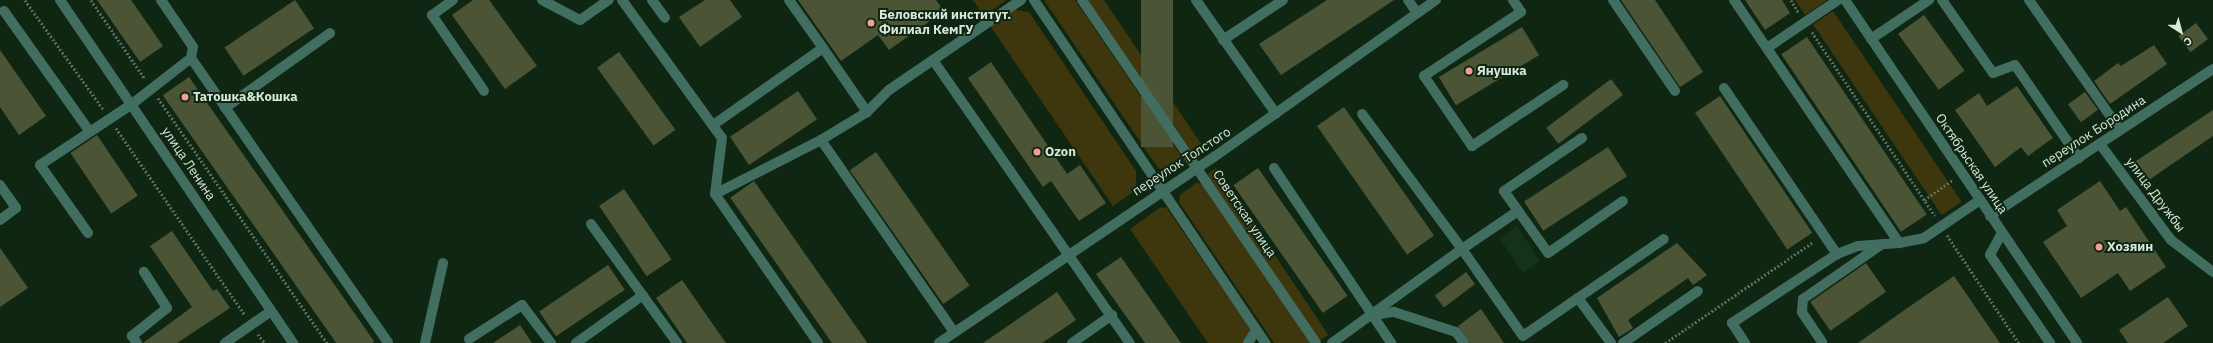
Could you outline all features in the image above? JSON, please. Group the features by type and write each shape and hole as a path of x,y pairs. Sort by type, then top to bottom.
{"street":[{"name":"улица Ленина","path":"60,0 293,343"},
{"path":"88,233 40,165 132,104 150,87 191,58 193,47 161,0"},
{"path":"453,0 432,15 484,91"},
{"path":"542,0 580,20 609,0"},
{"path":"622,0 722,138 715,194 818,343"},
{"path":"652,0 666,18"},
{"path":"789,0 867,112"},
{"path":"715,194 821,140 867,112 889,90 1021,0"},
{"path":"1034,0 1265,343"},
{"name":"Советская улица","path":"1082,0 1316,343"},
{"path":"1196,0 1276,114"},
{"path":"1223,40 1283,0"},
{"path":"1408,0 1417,13"},
{"name":"переулок Толстого","path":"939,343 1069,253 1276,114 1436,0"},
{"path":"1513,0 1521,12 1424,76 1472,146 1562,85"},
{"path":"1613,0 1675,90"},
{"path":"1734,0 1899,243"},
{"path":"1767,48 1838,0"},
{"name":"Октябрьская улица","path":"1845,0 2077,343"},
{"path":"1871,39 1929,0"},
{"path":"1942,0 1993,73 2015,65 2079,158"},
{"path":"2029,0 2120,130"},
{"path":"4,11 90,132"},
{"path":"225,108 330,33"},
{"path":"713,125 823,48"},
{"path":"191,58 388,343"},
{"path":"933,60 1069,253 1130,343"},
{"name":"переулок Бородина","path":"1990,216 2213,69"},
{"path":"1724,88 1837,254"},
{"path":"1362,114 1462,249 1523,336 1664,239"},
{"path":"1582,138 1504,191 1548,253 1623,201"},
{"path":"821,140 954,332"},
{"name":"улица Дружбы","path":"2100,144 2171,240 2213,272"},
{"path":"1274,168 1392,343"},
{"path":"0,185 16,208 0,220"},
{"path":"1745,343 1732,323 1837,254 1858,246 1918,240 1942,227 1980,200"},
{"path":"1332,343 1462,249 1518,211"},
{"path":"591,224 677,343"},
{"path":"2002,233 1990,255 2050,343"},
{"path":"1822,342 1802,312 1803,299 1882,244"},
{"path":"425,343 443,263"},
{"path":"137,343 132,336 167,308 144,272"},
{"path":"1623,343 1698,291"},
{"path":"576,343 643,295"},
{"path":"1578,298 1611,343"},
{"path":"469,339 522,305 551,343"},
{"path":"225,343 271,311"},
{"path":"1372,315 1394,312 1456,332 1464,343"},
{"path":"1072,343 1112,315"},
{"path":"1248,343 1256,330"}],"path":[{"path":"25,0 265,343"},
{"path":"90,0 327,343"},
{"path":"1790,0 1803,19"},
{"path":"1808,26 2019,343"},
{"path":"1924,200 1962,174"},
{"path":"1664,343 1824,234"}],"shaded area":[{"path":"973,0 1006,0 984,16"},
{"path":"1044,0 1075,0 1186,163 1172,174 1158,168"},
{"path":"1088,0 1104,0 1206,151 1201,154 1190,149"},
{"path":"1795,0 1826,0 1826,1 1805,15"},
{"path":"1008,9 1029,12 1136,171 1136,190 1113,206 989,24"},
{"path":"1833,11 1962,202 1942,215 1813,24"},
{"path":"1216,168 1328,335 1319,341 1207,174"},
{"path":"1196,183 1203,184 1310,343 1274,343 1179,202 1180,195"},
{"path":"1166,207 1253,333 1244,343 1208,343 1130,229 1159,208"},
{"path":"1517,226 1540,261 1522,273 1499,237"}],"building":[{"path":"97,0 131,0 163,46 140,62"},
{"path":"295,0 314,28 244,76 225,48"},
{"path":"473,0 489,0 537,66 505,89 452,15"},
{"path":"705,0 730,0 742,17 700,47 679,17"},
{"name":"Беловский институт. Филиал КемГУ","path":"798,0 936,0 944,11 889,50 878,35 841,61"},
{"path":"1141,0 1173,0 1173,147 1141,147"},
{"path":"1327,0 1394,0 1281,75 1259,44"},
{"path":"1621,0 1655,0 1703,72 1680,87"},
{"path":"1745,0 1782,0 1790,13 1765,30"},
{"path":"1924,15 1965,71 1939,90 1898,34"},
{"path":"2196,23 2208,39 2190,52 2178,36"},
{"path":"1522,27 1539,55 1456,105 1439,77"},
{"path":"1807,37 1927,214 1901,232 1781,54"},
{"path":"2154,45 2167,64 2110,104 2094,81 2118,63 2121,66"},
{"path":"0,50 46,116 19,135 0,107"},
{"path":"619,52 675,130 654,146 597,68"},
{"path":"991,62 1067,174 1080,165 1106,203 1079,221 1051,181 1043,187 968,78"},
{"path":"189,77 374,342 372,343 336,343 163,95"},
{"path":"1611,79 1623,95 1558,144 1546,128"},
{"path":"2017,86 2053,138 2028,156 2021,147 1995,167 1955,110 1979,93 1987,106"},
{"path":"798,91 817,119 749,165 730,137"},
{"path":"2085,92 2098,110 2081,122 2068,104"},
{"path":"1720,96 1812,233 1787,250 1695,113"},
{"path":"1344,107 1434,236 1407,255 1317,126"},
{"path":"2213,110 2213,136 2146,182 2133,163"},
{"path":"97,135 138,196 111,213 70,153"},
{"path":"1608,147 1627,176 1543,231 1524,201"},
{"path":"876,152 969,286 943,304 850,170"},
{"path":"1258,168 1347,296 1323,313 1233,185"},
{"path":"754,181 867,342 832,343 730,198"},
{"path":"2100,181 2120,211 2126,207 2166,267 2130,291 2118,273 2081,298 2043,242 2067,226 2057,210"},
{"path":"624,189 672,259 647,276 599,206"},
{"path":"172,231 213,291 217,289 230,308 177,343 143,343 192,307 150,246"},
{"path":"1677,243 1707,275 1693,285 1688,278 1628,320 1633,328 1619,337 1597,298"},
{"path":"0,248 28,288 0,307"},
{"path":"1121,257 1181,343 1145,343 1096,274"},
{"path":"1866,263 1886,292 1830,331 1810,302"},
{"path":"608,265 625,290 556,336 539,311"},
{"path":"1466,272 1475,284 1444,307 1435,295"},
{"path":"1954,276 2000,343 1858,343 1903,311"},
{"path":"682,280 726,343 687,343 656,298"},
{"path":"1057,292 1076,320 1042,343 983,343"},
{"path":"2168,297 2188,326 2163,343 2128,343 2119,330"},
{"path":"1481,309 1504,343 1470,343 1458,326"},
{"path":"520,325 532,343 493,343"}],"place":[{"name":"Беловский институт. Филиал КемГУ","path":"871,23"},
{"name":"Янушка","path":"1469,71"},
{"name":"Татошка&Кошка","path":"185,97"},
{"name":"Ozon","path":"1037,152"},
{"name":"Хозяин","path":"2099,247"}]}
